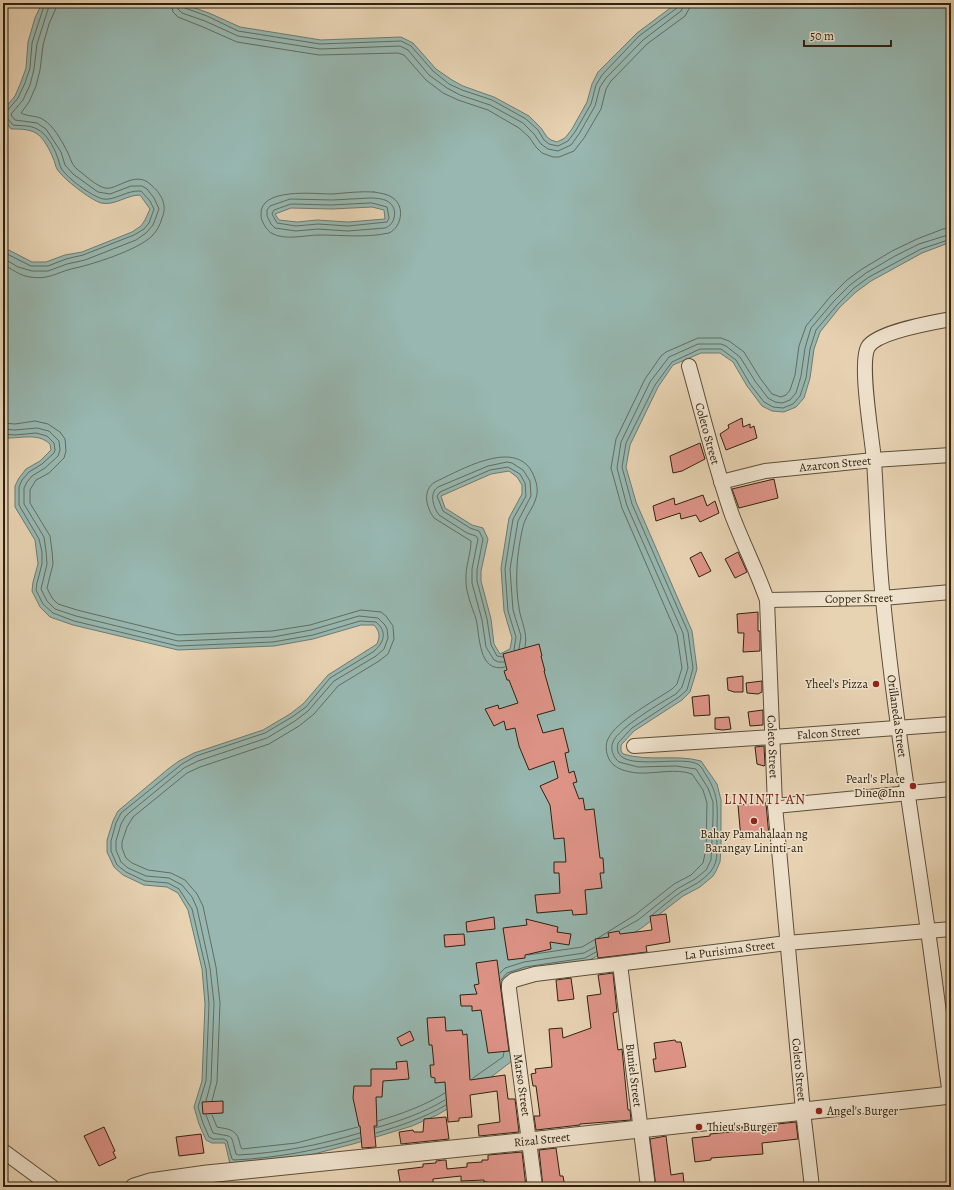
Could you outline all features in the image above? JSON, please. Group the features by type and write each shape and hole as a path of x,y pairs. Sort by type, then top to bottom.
{"street":[{"name":"Orillaneda Street","path":"951,319 888,334 871,343 867,349 865,363 866,391 874,460 882,598 891,678 951,1098"},
{"name":"Coleto Street","path":"689,366 721,482 740,535 759,577 767,600 775,806 803,1110 812,1187"},
{"name":"Azarcon Street","path":"721,482 765,471 874,460 951,455"},
{"name":"Copper Street","path":"767,600 882,598 951,592"},
{"name":"Falcon Street","path":"634,746 951,724"},
{"path":"775,806 907,792 951,789"},
{"name":"La Purisima Street","path":"510,982 535,974 787,943 951,929"},
{"name":"Buniel Street","path":"620,964 648,1187"},
{"name":"Marso Street","path":"510,982 509,989 535,1187"},
{"name":"Rizal Street","path":"134,1187 150,1182 207,1174 529,1141 803,1110 951,1098"},
{"path":"3,1151 52,1187"}],"water":[{"path":"42,3 181,3 209,13 240,27 321,40 401,37 413,43 436,69 452,80 463,86 494,97 529,116 541,128 547,137 557,142 565,138 572,129 587,102 592,84 598,72 637,33 677,3 951,3 951,242 922,253 871,281 856,292 840,307 820,332 814,349 810,378 804,398 796,407 784,412 772,411 762,406 747,386 733,362 720,353 701,353 673,365 658,387 630,445 626,467 636,502 692,631 697,669 690,692 682,700 634,731 621,745 621,751 623,754 633,756 682,758 701,761 717,784 721,800 721,849 720,862 716,871 713,876 700,887 683,896 643,927 586,962 508,977 512,1061 456,1104 437,1115 412,1126 353,1144 298,1158 230,1164 225,1143 212,1143 206,1140 199,1124 194,1107 202,1081 205,1004 202,969 188,910 178,893 167,887 144,885 123,875 114,867 107,852 107,840 113,821 118,811 179,761 194,753 263,730 290,714 303,704 328,675 377,644 379,634 374,625 361,625 313,639 274,646 178,650 73,625 50,617 40,607 32,591 38,564 35,540 15,507 15,486 26,469 40,461 51,450 50,444 40,438 3,438 3,247 32,262 46,262 65,255 82,252 132,232 141,226 150,209 140,195 135,195 106,204 91,198 60,173 56,168 54,159 48,148 39,135 27,130 11,129 3,118 5,108 15,96 26,68 28,42 35,18","holes":["372,207 384,210 385,219 348,222 317,220 297,222 279,220 275,214 291,208 332,209","509,471 517,477 522,485 522,494 509,518 501,568 504,611 512,638 510,649 500,654 494,644 491,619 481,581 481,571 488,539 483,528 472,525 445,508 441,496 491,474"]}],"building":[{"path":"742,418 743,427 750,424 750,428 754,426 757,438 726,450 720,434 729,428 728,425"},
{"path":"700,443 705,459 682,471 673,473 670,456"},
{"path":"774,479 778,498 739,508 732,489"},
{"path":"703,495 707,506 715,501 719,513 700,522 696,515 681,519 680,513 656,521 653,506 674,498 675,505"},
{"path":"701,552 711,571 699,577 690,558"},
{"path":"738,552 747,572 735,578 725,559"},
{"path":"758,612 760,651 743,652 744,633 738,633 737,614"},
{"path":"539,644 544,671 555,710 537,715 543,733 563,728 569,752 565,753 569,773 574,771 577,782 573,783 579,799 583,798 585,810 594,809 600,858 603,858 604,873 600,873 602,888 585,890 587,914 573,915 572,910 537,913 535,895 560,893 559,873 554,873 554,862 566,862 564,838 554,839 550,805 540,786 558,778 554,761 529,770 519,746 515,728 506,730 504,721 494,726 485,709 498,705 499,709 518,703 504,671 507,670 503,654"},
{"path":"743,676 743,692 728,690 727,678"},
{"path":"762,681 762,692 758,694 747,693 746,683"},
{"path":"709,695 710,715 694,716 692,697"},
{"path":"763,710 763,725 750,726 748,712"},
{"path":"729,717 731,729 715,729 715,718"},
{"path":"764,746 764,766 757,764 755,747"},
{"name":"Bahay Pamahalaan ng Barangay Lininti-an","path":"766,803 769,837 741,839 738,805"},
{"path":"666,914 670,942 646,946 647,952 598,958 595,939 609,937 608,933 619,931 620,934 652,930 650,916"},
{"path":"494,917 495,929 467,932 466,922"},
{"path":"526,919 558,927 557,932 571,934 569,945 550,942 551,949 525,955 525,958 508,960 503,928 527,925"},
{"path":"464,934 465,945 445,947 444,935"},
{"path":"497,960 509,1051 488,1053 481,1010 472,1011 472,1006 461,1006 460,995 477,994 474,985 479,984 476,963"},
{"path":"613,973 617,1012 613,1013 618,1050 622,1049 628,1110 630,1110 631,1120 580,1124 536,1130 534,1116 540,1116 536,1086 533,1086 531,1074 536,1073 535,1069 552,1067 549,1029 562,1028 563,1038 591,1028 587,996 601,994 598,975"},
{"path":"571,978 574,999 558,1001 556,980"},
{"path":"445,1017 446,1031 462,1030 463,1035 467,1034 470,1080 505,1075 508,1099 515,1099 519,1132 479,1136 478,1125 500,1122 497,1091 470,1095 472,1117 459,1118 459,1121 448,1122 445,1082 435,1083 435,1078 431,1077 430,1065 434,1065 432,1045 429,1045 427,1018"},
{"path":"410,1031 414,1040 401,1046 397,1038"},
{"path":"675,1040 676,1042 681,1042 686,1067 655,1072 653,1059 656,1059 654,1043"},
{"path":"407,1061 409,1079 383,1081 382,1097 376,1097 377,1126 374,1126 376,1147 362,1148 360,1126 353,1098 354,1086 371,1086 371,1069 397,1069 396,1062"},
{"path":"223,1101 223,1113 203,1114 202,1102"},
{"path":"446,1117 449,1139 401,1144 399,1132 413,1130 414,1132 423,1132 424,1119"},
{"path":"796,1122 798,1139 762,1143 763,1154 711,1158 711,1160 695,1162 692,1138 710,1136 710,1134 740,1131 740,1128"},
{"path":"104,1127 115,1151 113,1152 116,1158 99,1166 84,1136"},
{"path":"201,1134 204,1153 179,1156 176,1137"},
{"path":"666,1136 671,1175 683,1173 684,1184 656,1187 650,1139"},
{"path":"556,1148 560,1176 563,1176 565,1187 543,1187 539,1150"},
{"path":"522,1152 526,1187 488,1187 487,1182 484,1182 484,1180 461,1181 461,1176 433,1179 433,1187 401,1187 398,1170 423,1167 423,1164 436,1163 436,1161 444,1160 446,1160 447,1169 467,1167 467,1163 488,1160 488,1155"}],"place":[{"name":"Yheel's Pizza","path":"876,684"},
{"name":"Pearl's Place Dine@Inn","path":"913,786"},
{"name":"Bahay Pamahalaan ng Barangay Lininti-an","path":"754,821"},
{"name":"Angel's Burger","path":"819,1111"},
{"name":"Thieu's Burger","path":"699,1127"}],"district":[{"name":"LININTI-AN","path":"765,799"}]}
